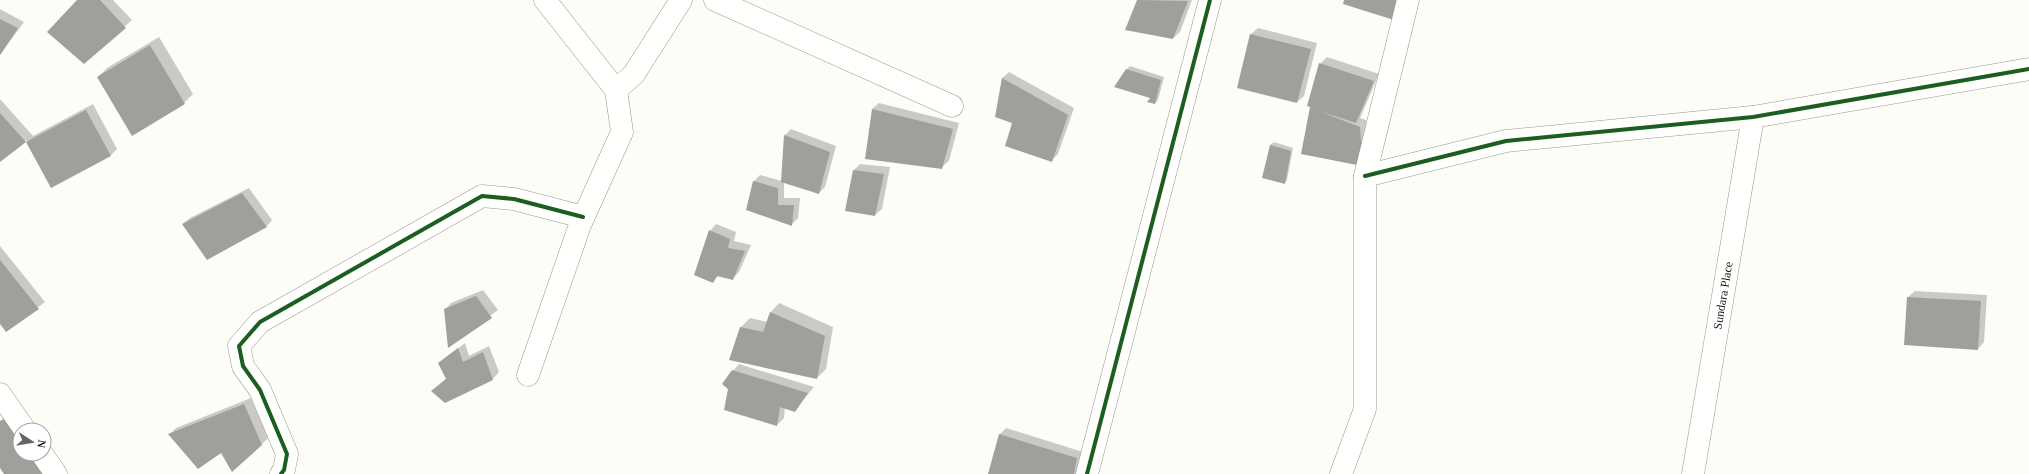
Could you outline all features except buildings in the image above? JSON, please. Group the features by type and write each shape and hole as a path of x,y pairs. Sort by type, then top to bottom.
{"street":[{"path":"528,375 583,217 622,132 616,90 545,0"},
{"path":"616,90 634,74 681,0"},
{"path":"715,0 952,106"},
{"path":"1087,474 1210,0"},
{"path":"1341,474 1365,409 1364,176 1408,0"},
{"path":"1364,176 1506,141 1753,116 2029,69"},
{"name":"Sundara Place","path":"1693,474 1753,116"},
{"path":"282,474 286,454 260,390 242,366 239,346 260,322 482,196 514,199 583,217"},
{"path":"0,394 19,422"},
{"path":"48,462 56,474"}],"cycle path":[{"path":"1087,474 1210,0"},
{"path":"1365,176 1506,141 1753,117 2029,69"},
{"path":"281,474 284,470 287,454 260,390 243,366 239,346 260,322 482,196 514,199 583,217"}]}
